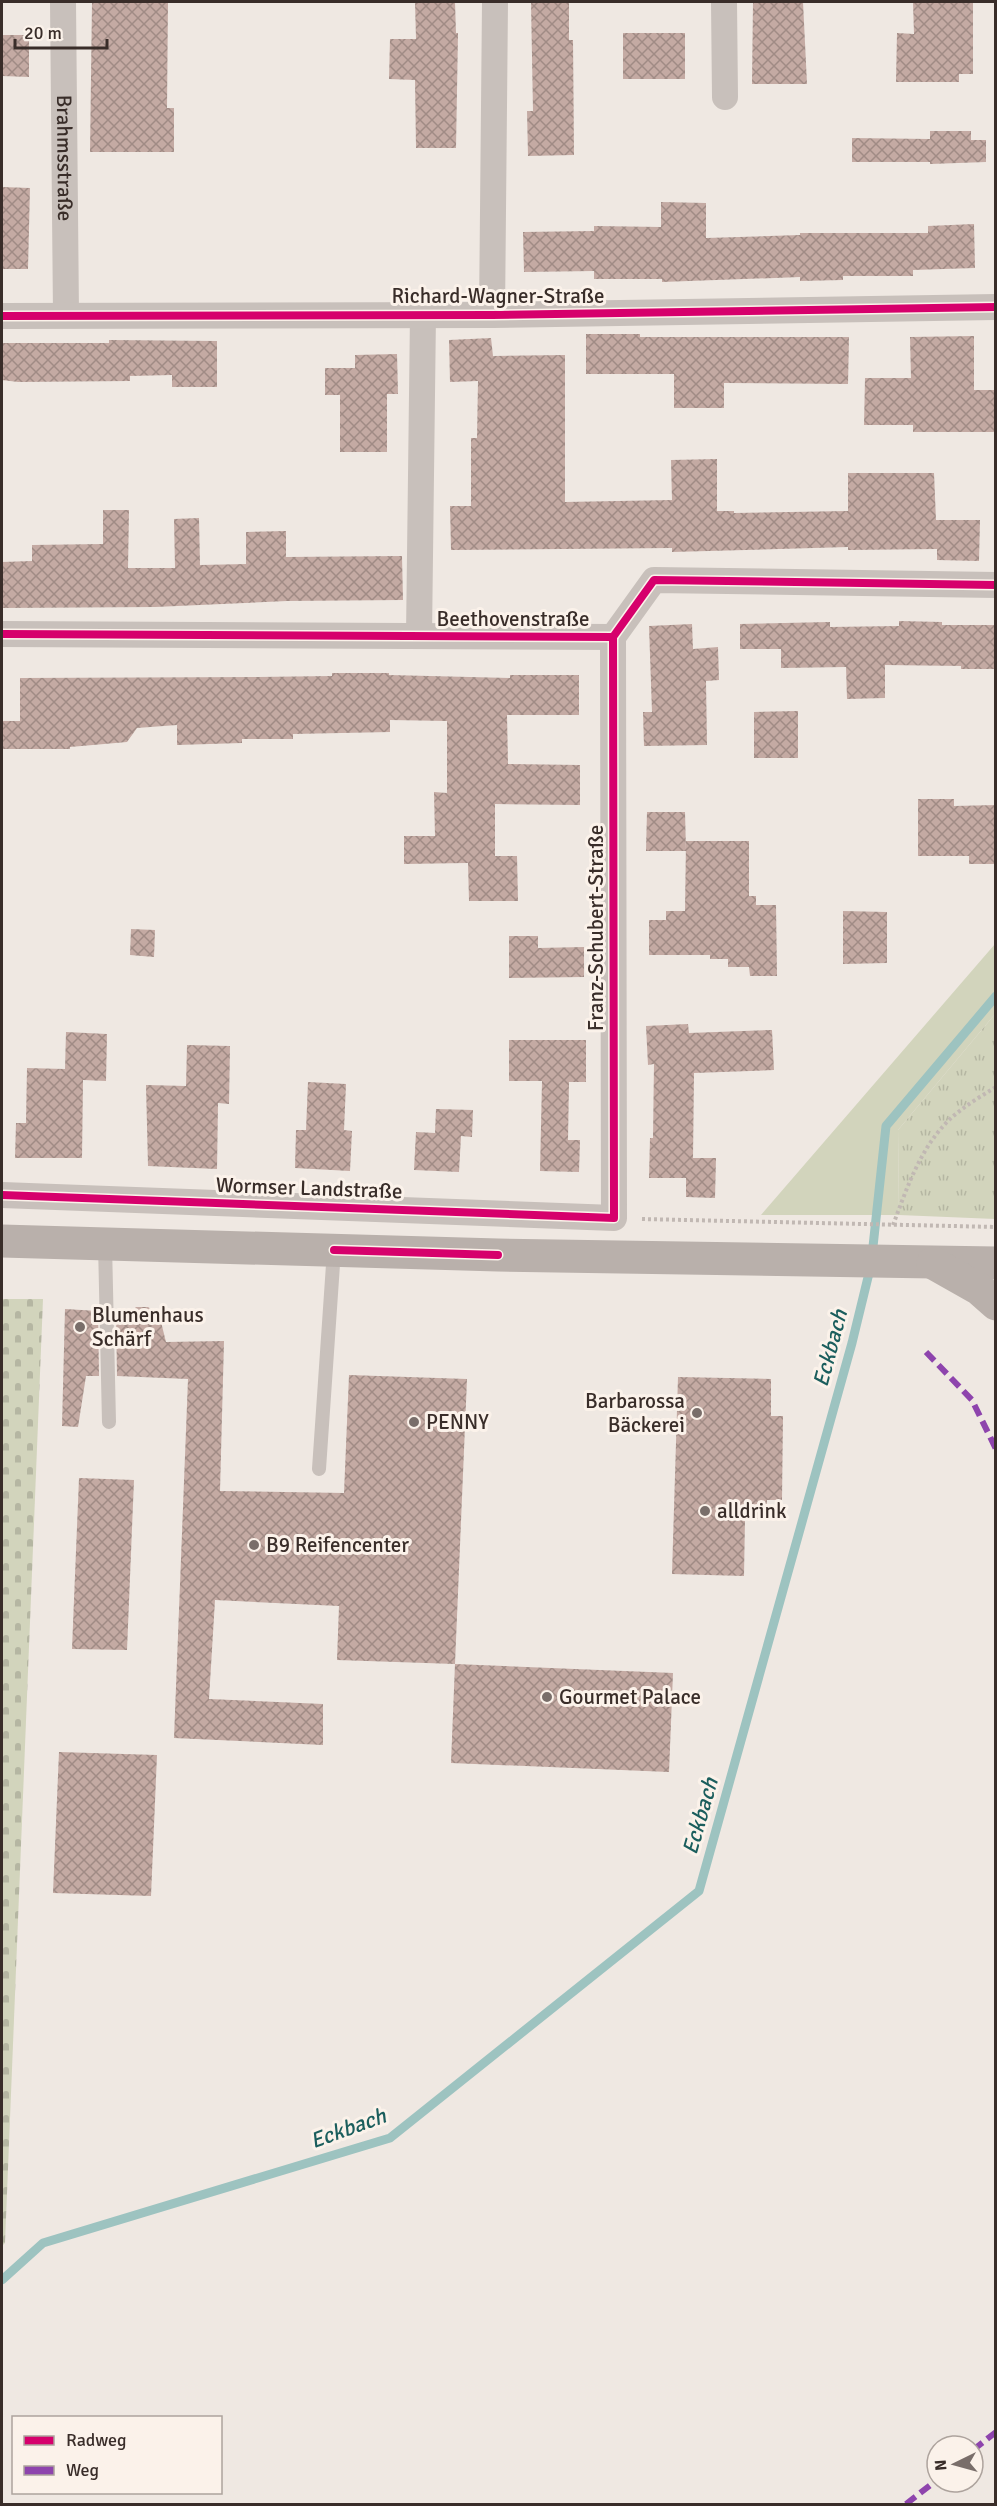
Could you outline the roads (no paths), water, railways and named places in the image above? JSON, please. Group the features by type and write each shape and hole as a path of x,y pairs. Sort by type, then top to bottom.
{"main road":[{"path":"2,1241 996,1263"},
{"path":"928,1261 979,1289 996,1304"}],"street":[{"name":"Brahmsstraße","path":"63,2 66,315"},
{"path":"492,315 495,2"},
{"path":"724,2 725,96"},
{"name":"Richard-Wagner-Straße","path":"2,316 492,315 996,308"},
{"name":"Beethovenstraße","path":"419,636 423,314"},
{"name":"Beethovenstraße","path":"2,634 613,637 654,580 996,585"},
{"name":"Franz-Schubert-Straße","path":"613,637 615,1218"},
{"name":"Wormser Landstraße","path":"2,1195 615,1218"}],"lane":[{"path":"105,1244 109,1422"},
{"path":"320,1468 334,1250"}],"waterway":[{"name":"Eckbach","path":"2,2280 43,2243 390,2138 699,1891 852,1343 871,1265 886,1126 996,996"}],"place":[{"name":"Blumenhaus Schärf","path":"80,1327"},
{"name":"Barbarossa Bäckerei","path":"697,1413"},
{"name":"PENNY","path":"414,1422"},
{"name":"alldrink","path":"705,1511"},
{"name":"B9 Reifencenter","path":"254,1545"},
{"name":"Gourmet Palace","path":"547,1697"}]}
